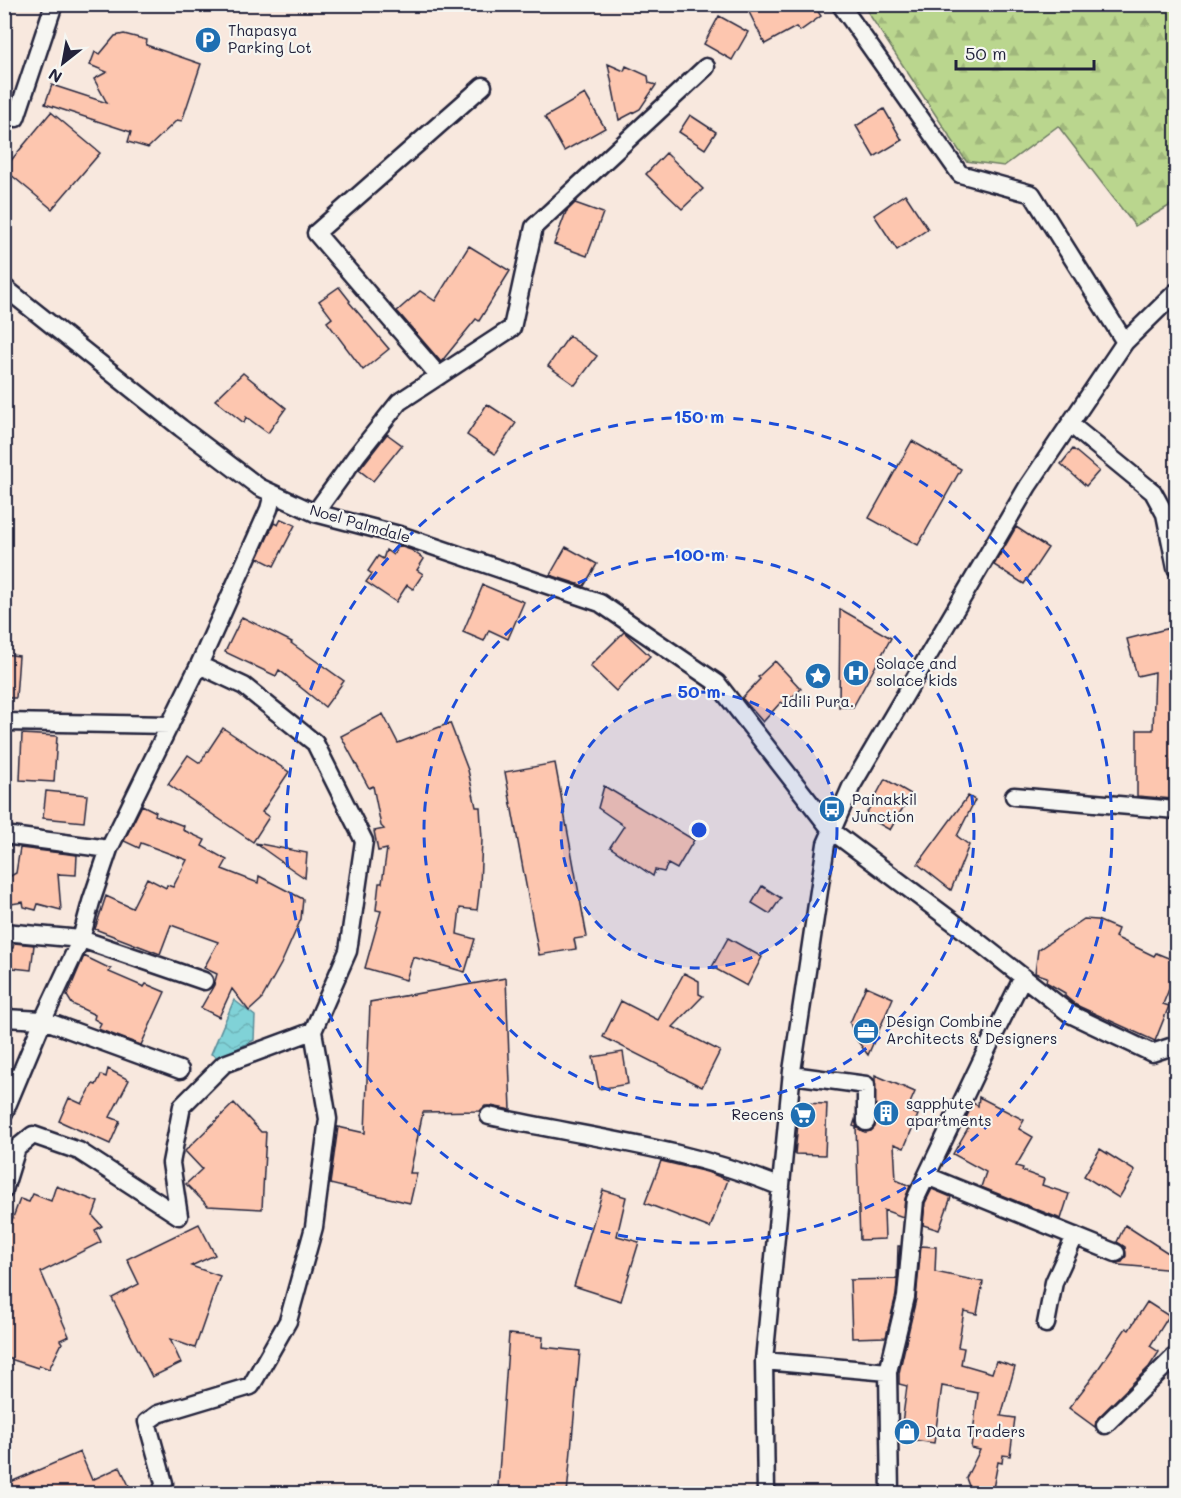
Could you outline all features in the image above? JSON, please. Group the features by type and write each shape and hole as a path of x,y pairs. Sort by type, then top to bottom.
{"street":[{"path":"10,116 54,4"},
{"path":"840,4 960,174 1032,194 1125,342"},
{"path":"315,513 357,454 399,402 513,328 534,227 706,67"},
{"path":"439,376 316,233 483,86"},
{"name":"Noel Palmdale","path":"4,287 259,487 315,513 403,536 600,603 717,683 832,831 1070,1014 1152,1053 1176,1045"},
{"path":"766,1494 764,1361 792,1075 826,844 857,777 1028,486 1125,342 1176,292"},
{"path":"1070,424 1153,492 1165,514 1176,568"},
{"path":"4,1113 43,1020 81,939 90,902 109,849 199,665 265,518 273,494"},
{"path":"161,1494 164,1484 147,1422 158,1414 251,1386 288,1321 314,1227 328,1119 313,1031 348,951 364,841 315,743 244,686 199,665"},
{"path":"4,722 170,725"},
{"path":"1014,796 1176,810"},
{"path":"4,835 109,849"},
{"path":"4,932 81,939 204,981"},
{"path":"890,1494 888,1372 906,1297 915,1200 988,1045 1023,977"},
{"path":"4,1018 43,1020 180,1070"},
{"path":"4,1190 16,1148 33,1135 79,1151 180,1216 171,1163 182,1106 224,1064 313,1031"},
{"path":"792,1075 866,1085 866,1122"},
{"path":"489,1116 644,1146 696,1159 781,1187"},
{"path":"927,1176 1116,1253"},
{"path":"1046,1324 1054,1282 1075,1236"},
{"path":"1105,1425 1176,1357"},
{"path":"764,1361 888,1372"}],"green space":[{"path":"863,5 1176,5 1176,202 1135,226 1058,126 1004,166 966,161"}],"water":[{"path":"234,1000 255,1016 254,1040 219,1058 211,1054"}],"building":[{"path":"745,4 813,4 821,16 800,31 796,27 765,44"},
{"path":"719,16 748,32 732,60 704,44"},
{"path":"124,34 147,40 146,45 201,64 182,121 177,120 148,148 128,142 131,132 45,104 52,85 107,103 94,79 107,72 90,65 95,52 100,54 115,36"},
{"path":"608,64 624,71 626,66 648,76 649,83 656,85 640,109 619,120"},
{"path":"585,94 605,128 564,151 545,117"},
{"path":"884,109 902,140 874,157 856,126"},
{"path":"51,112 100,153 52,209 4,169"},
{"path":"690,115 716,132 705,149 679,132"},
{"path":"666,153 703,189 682,209 646,174"},
{"path":"905,194 928,229 897,250 874,215"},
{"path":"575,203 603,213 587,256 554,244 566,212"},
{"path":"469,246 510,271 479,321 476,319 441,362 397,311 420,291 435,301"},
{"path":"339,287 389,349 363,370 327,322 332,318 319,301"},
{"path":"569,336 597,356 575,385 548,366"},
{"path":"243,373 286,408 268,433 246,417 244,423 215,400"},
{"path":"487,404 516,423 495,454 467,435"},
{"path":"387,434 402,445 373,481 359,470"},
{"path":"912,441 961,469 918,545 869,518"},
{"path":"1073,449 1099,471 1086,486 1061,464"},
{"path":"281,519 295,525 274,566 258,558 274,523 278,525"},
{"path":"1016,527 1048,548 1024,584 994,565"},
{"path":"399,546 411,550 424,559 417,570 423,574 413,589 407,585 396,602 366,582 372,574 368,571 378,556 383,559 386,550 393,555"},
{"path":"566,547 597,564 584,586 550,575"},
{"path":"483,585 524,602 508,639 489,630 484,641 463,632"},
{"name":"Solace and solace kids","path":"840,609 891,638 853,707 839,707"},
{"path":"242,617 292,642 344,681 325,707 279,670 276,676 225,652"},
{"path":"1170,628 1176,652 1176,761 1172,761 1173,799 1137,796 1137,730 1153,730 1155,672 1137,676 1127,639"},
{"path":"624,632 650,656 616,691 590,666"},
{"path":"4,654 19,656 16,698 4,698"},
{"path":"775,661 801,689 784,704 781,702 763,722 742,698 760,679 758,677"},
{"path":"383,714 398,743 450,723 468,770 476,807 480,807 482,839 477,910 460,908 457,934 475,939 465,972 413,957 406,980 365,968 381,911 376,910 379,883 382,883 387,849 378,851 374,831 384,829 381,826 373,786 369,788 341,736"},
{"path":"223,728 289,772 262,812 269,817 253,842 168,784 188,755 200,763"},
{"path":"22,734 57,736 54,782 20,780"},
{"path":"555,763 587,937 574,939 576,949 539,955 505,772"},
{"path":"885,779 911,794 890,830 865,816"},
{"path":"604,786 694,840 677,869 668,864 664,872 655,870 653,876 610,847 624,826 598,808"},
{"path":"46,791 87,795 84,822 43,818"},
{"path":"968,796 975,800 957,836 969,845 951,890 918,864"},
{"path":"142,805 156,812 155,815 184,826 183,830 205,840 202,846 227,860 222,869 258,883 259,876 303,899 301,919 281,964 261,1000 249,1011 232,989 219,1017 201,1008 214,985 217,974 204,968 218,942 171,925 160,954 95,929 106,896 132,908 147,878 166,888 167,885 173,887 187,860 141,843 139,848 124,841"},
{"path":"255,843 307,853 305,878 293,870"},
{"path":"20,848 77,855 76,875 58,874 61,910 38,904 36,910 24,907 23,902 5,905 7,878 16,873"},
{"path":"762,886 781,898 770,914 752,903"},
{"path":"1084,919 1097,920 1118,929 1115,937 1154,956 1156,953 1176,961 1176,972 1163,1004 1169,1006 1155,1041 1076,1005 1065,996 1065,993 1046,982 1047,977 1035,973 1038,950"},
{"path":"728,938 762,957 747,986 712,967"},
{"path":"14,943 34,945 31,970 4,967 4,947 13,948"},
{"path":"84,956 111,969 109,972 144,987 146,984 165,992 141,1045 98,1029 101,1023 94,1019 95,1015 72,1004 67,996"},
{"path":"684,973 699,981 699,994 703,996 673,1027 720,1051 702,1087 603,1037 621,1001 658,1020"},
{"path":"506,978 511,1110 485,1106 480,1111 423,1112 410,1173 417,1173 410,1203 330,1184 338,1127 365,1133 370,1002"},
{"name":"Design Combine Architects & Designers","path":"866,986 893,998 868,1055 856,1039 850,1023"},
{"path":"623,1052 628,1084 599,1089 593,1057"},
{"path":"108,1069 129,1080 110,1117 120,1121 110,1144 59,1121 69,1098 82,1104 101,1075 106,1077"},
{"path":"875,1075 915,1092 907,1110 918,1115 904,1148 894,1144 896,1180 910,1186 905,1199 903,1217 884,1210 885,1239 860,1240 856,1127 853,1126 855,1120 857,1128 865,1132 875,1127"},
{"path":"979,1097 1024,1120 1019,1129 1033,1137 1016,1166 1023,1168 1022,1171 1044,1179 1042,1185 1069,1194 1061,1219 981,1187 986,1172 953,1154 968,1128 963,1125 973,1103 978,1106"},
{"path":"234,1103 261,1132 266,1132 262,1209 208,1206 186,1184 202,1169 185,1151"},
{"path":"800,1103 827,1104 825,1155 795,1154"},
{"path":"1100,1149 1135,1171 1119,1198 1084,1176"},
{"path":"661,1161 707,1172 728,1180 710,1228 645,1203"},
{"path":"56,1186 98,1202 93,1216 102,1226 95,1230 101,1242 41,1272 69,1336 60,1340 62,1343 49,1369 39,1365 38,1368 4,1357 4,1241 20,1199 29,1202 33,1194 51,1201"},
{"path":"932,1189 951,1197 939,1230 923,1225 925,1203"},
{"path":"603,1190 626,1197 617,1236 639,1242 621,1301 574,1286"},
{"path":"199,1224 215,1255 191,1266 220,1276 195,1348 170,1339 181,1363 152,1377 112,1298 139,1284 127,1259"},
{"path":"1125,1225 1176,1258 1176,1270 1116,1263 1122,1262 1126,1256 1125,1247 1117,1242"},
{"path":"898,1246 900,1246 896,1295 886,1337 852,1338 850,1280 897,1279"},
{"path":"921,1246 936,1247 935,1272 983,1282 977,1314 964,1311 958,1347 964,1348 961,1364 992,1373 996,1361 1015,1367 1001,1416 1015,1418 1010,1456 1003,1455 1002,1463 998,1462 992,1494 972,1494 966,1478 980,1450 971,1448 978,1393 942,1386 934,1443 900,1438 907,1386 899,1384 899,1373 916,1299"},
{"path":"1147,1302 1169,1316 1150,1346 1159,1352 1149,1367 1098,1418 1095,1427 1069,1408 1126,1328 1129,1330"},
{"path":"509,1334 543,1337 542,1347 580,1351 567,1494 546,1494 531,1492 532,1490 498,1487"},
{"path":"80,1452 92,1480 120,1467 133,1494 15,1494 6,1484"}],"place":[{"name":"Thapasya Parking Lot","path":"208,40"},
{"name":"Solace and solace kids","path":"856,673"},
{"name":"Idili Pura.","path":"818,676"},
{"name":"Painakkil Junction","path":"832,809"},
{"name":"Design Combine Architects & Designers","path":"866,1031"},
{"name":"sapphute apartments","path":"886,1113"},
{"name":"Recens","path":"803,1115"},
{"name":"Data Traders","path":"907,1432"}]}
